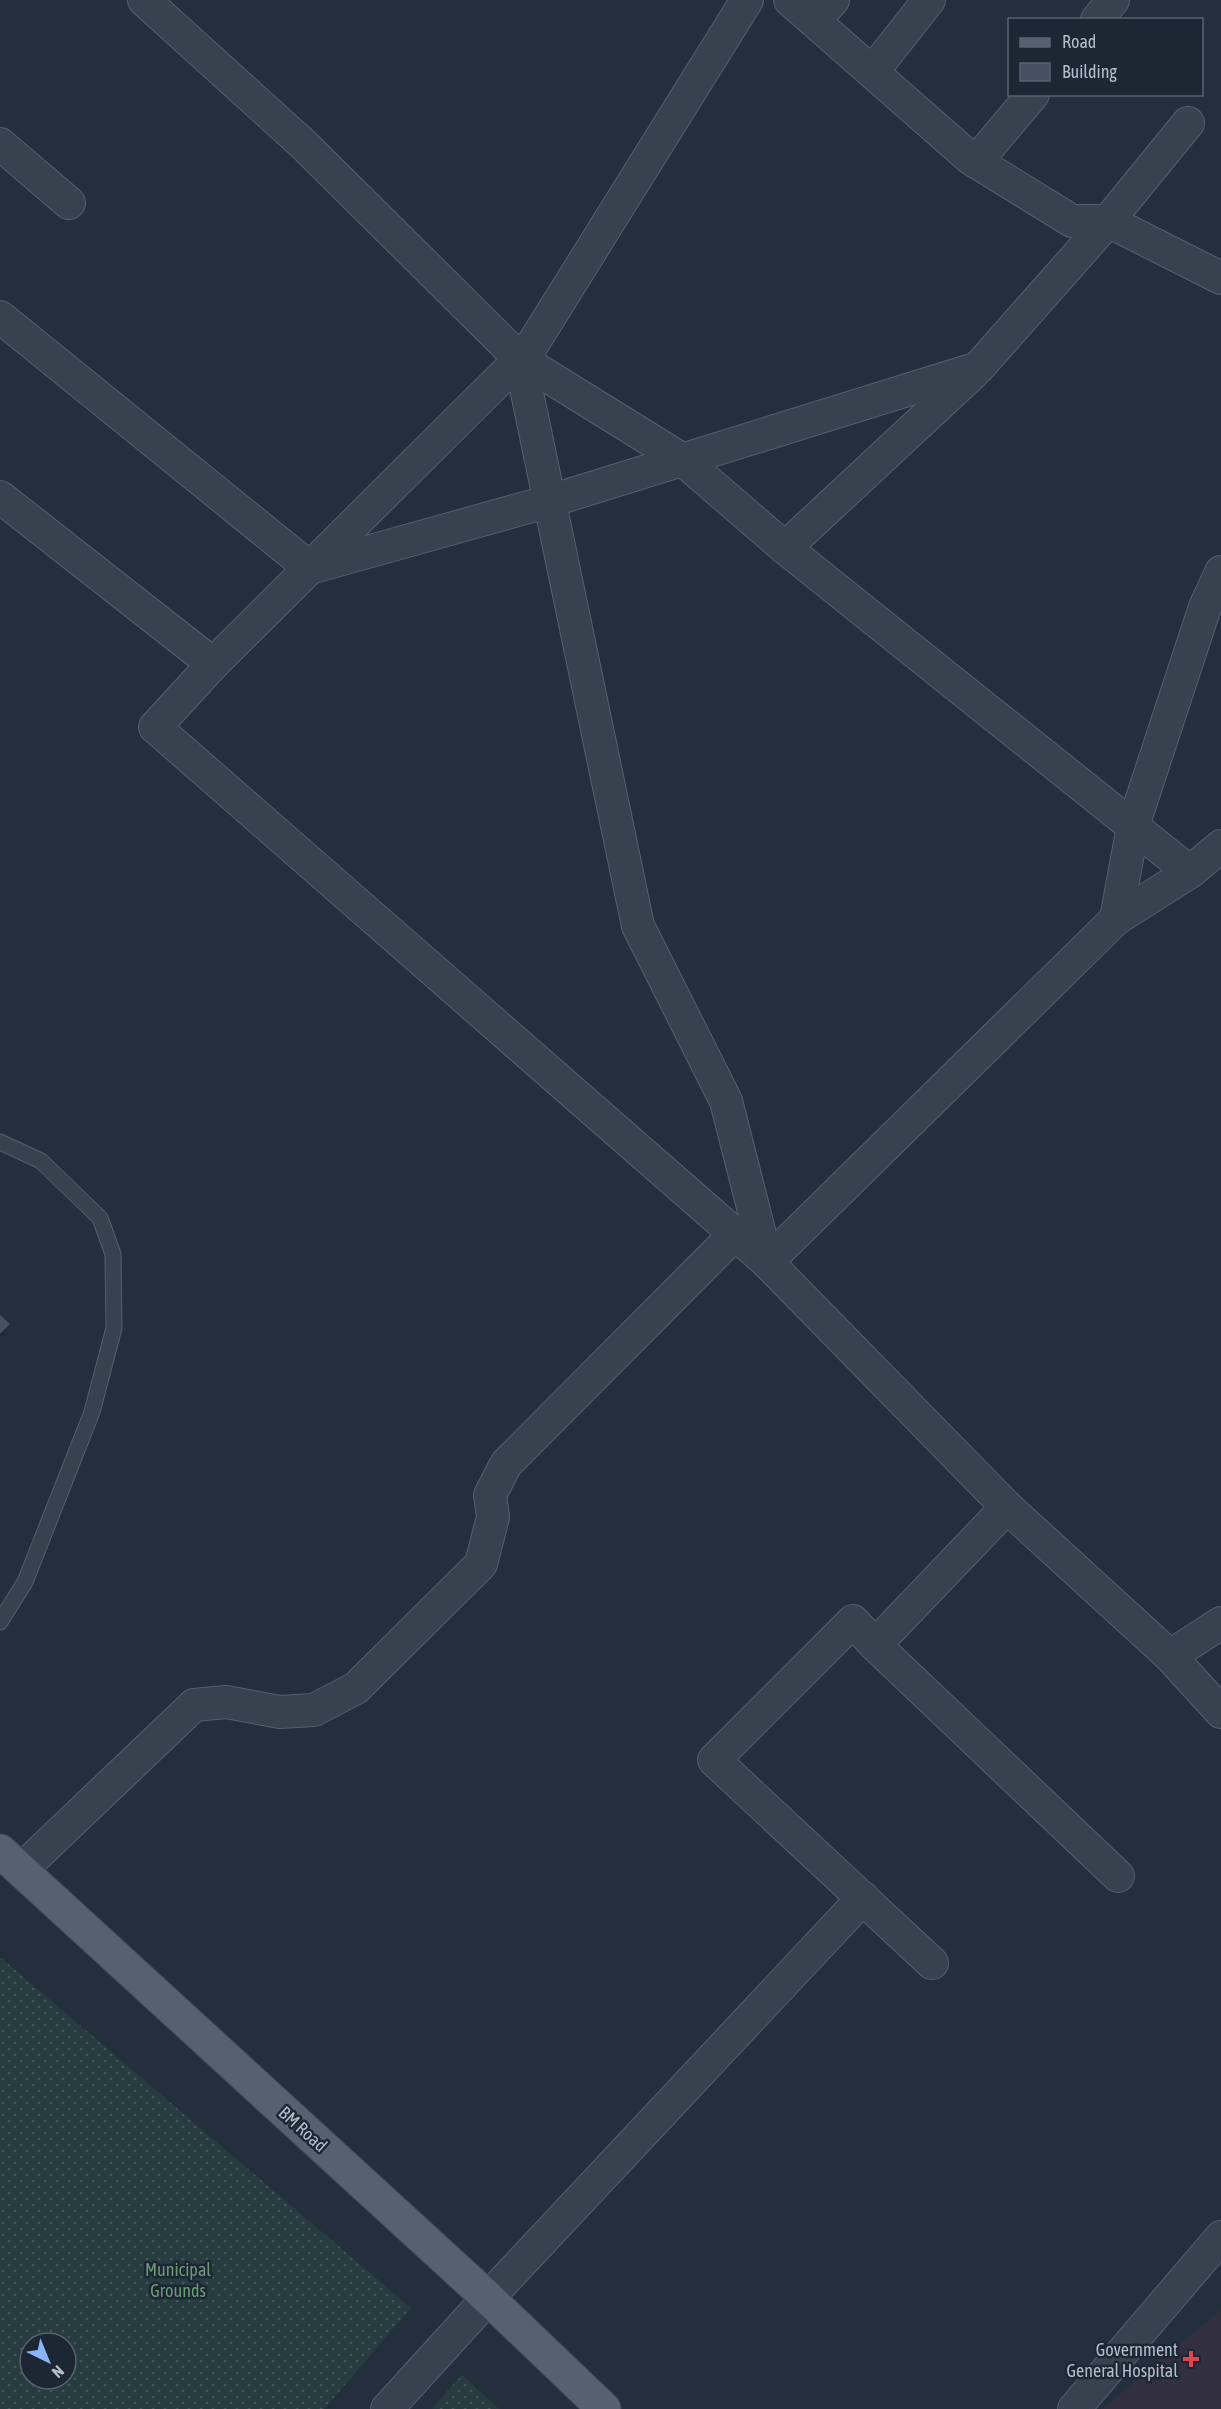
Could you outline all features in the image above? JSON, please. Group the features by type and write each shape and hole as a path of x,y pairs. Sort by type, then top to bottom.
{"main road":[{"name":"BM Road","path":"10,1861 488,2298 604,2409"}],"street":[{"path":"144,0 303,144 520,358 683,460 785,548 1190,872"},
{"path":"747,0 529,350 213,664 155,728 767,1262 1007,1507 1170,1656 1221,1712"},
{"path":"790,0 824,10 873,70 976,162 1072,221 1108,221 1221,278"},
{"path":"873,70 929,0"},
{"path":"1099,18 1113,0"},
{"path":"976,162 1031,96"},
{"path":"785,548 978,368 1108,221 1188,123"},
{"path":"0,144 69,203"},
{"path":"0,317 310,568"},
{"path":"520,358 638,926 726,1101 767,1262"},
{"path":"310,568 550,501 978,368"},
{"path":"0,497 213,664"},
{"path":"1116,919 1133,826 1205,607 1221,572"},
{"path":"767,1262 1116,919 1190,872 1221,846"},
{"path":"10,1861 194,1706 226,1702 280,1712 314,1710 356,1688 481,1564 493,1516 490,1494 506,1464 735,1234"},
{"path":"875,1645 1007,1507"},
{"path":"932,1963 714,1760 853,1621 875,1645 1118,1876"},
{"path":"1170,1656 1221,1623"},
{"path":"387,2409 863,1898"},
{"path":"1074,2409 1221,2237"}],"lane":[{"path":"0,1142 41,1161 100,1218 113,1254 114,1317 114,1328 92,1412 25,1582 0,1622"}],"shaded area":[{"name":"Government General Hospital","path":"1221,2310 1221,2409 1102,2409"}],"green space":[{"name":"Municipal Grounds","path":"0,1957 411,2308 324,2409 0,2409"},
{"path":"462,2375 499,2409 432,2409"}],"building":[{"path":"0,1315 10,1324 0,1334"}],"place":[{"name":"Government General Hospital","path":"1191,2359"}]}
